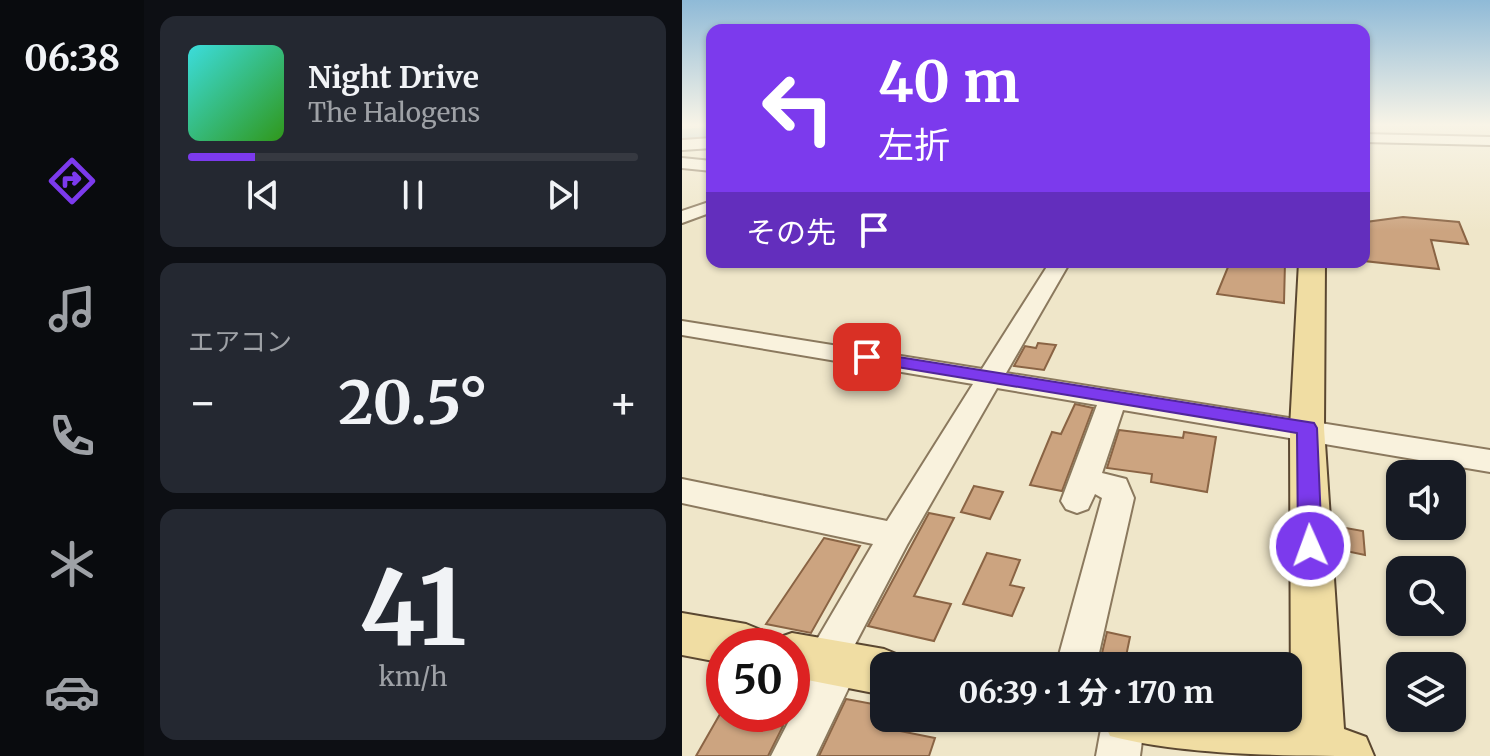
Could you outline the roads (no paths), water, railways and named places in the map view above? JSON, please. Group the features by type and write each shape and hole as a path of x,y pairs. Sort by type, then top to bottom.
{"main road":[{"path":"1205,732 1329,754 1314,692 1307,428 1312,268"},
{"path":"682,634 706,638"}],"street":[{"path":"682,163 706,165"},
{"path":"682,217 706,208"},
{"path":"793,756 895,536 1056,268"},
{"path":"682,328 1307,428 1490,461"},
{"path":"1080,652 1118,498 1115,487 1081,491 1114,397"},
{"path":"682,491 895,536"},
{"path":"1118,756 1123,732"}]}
